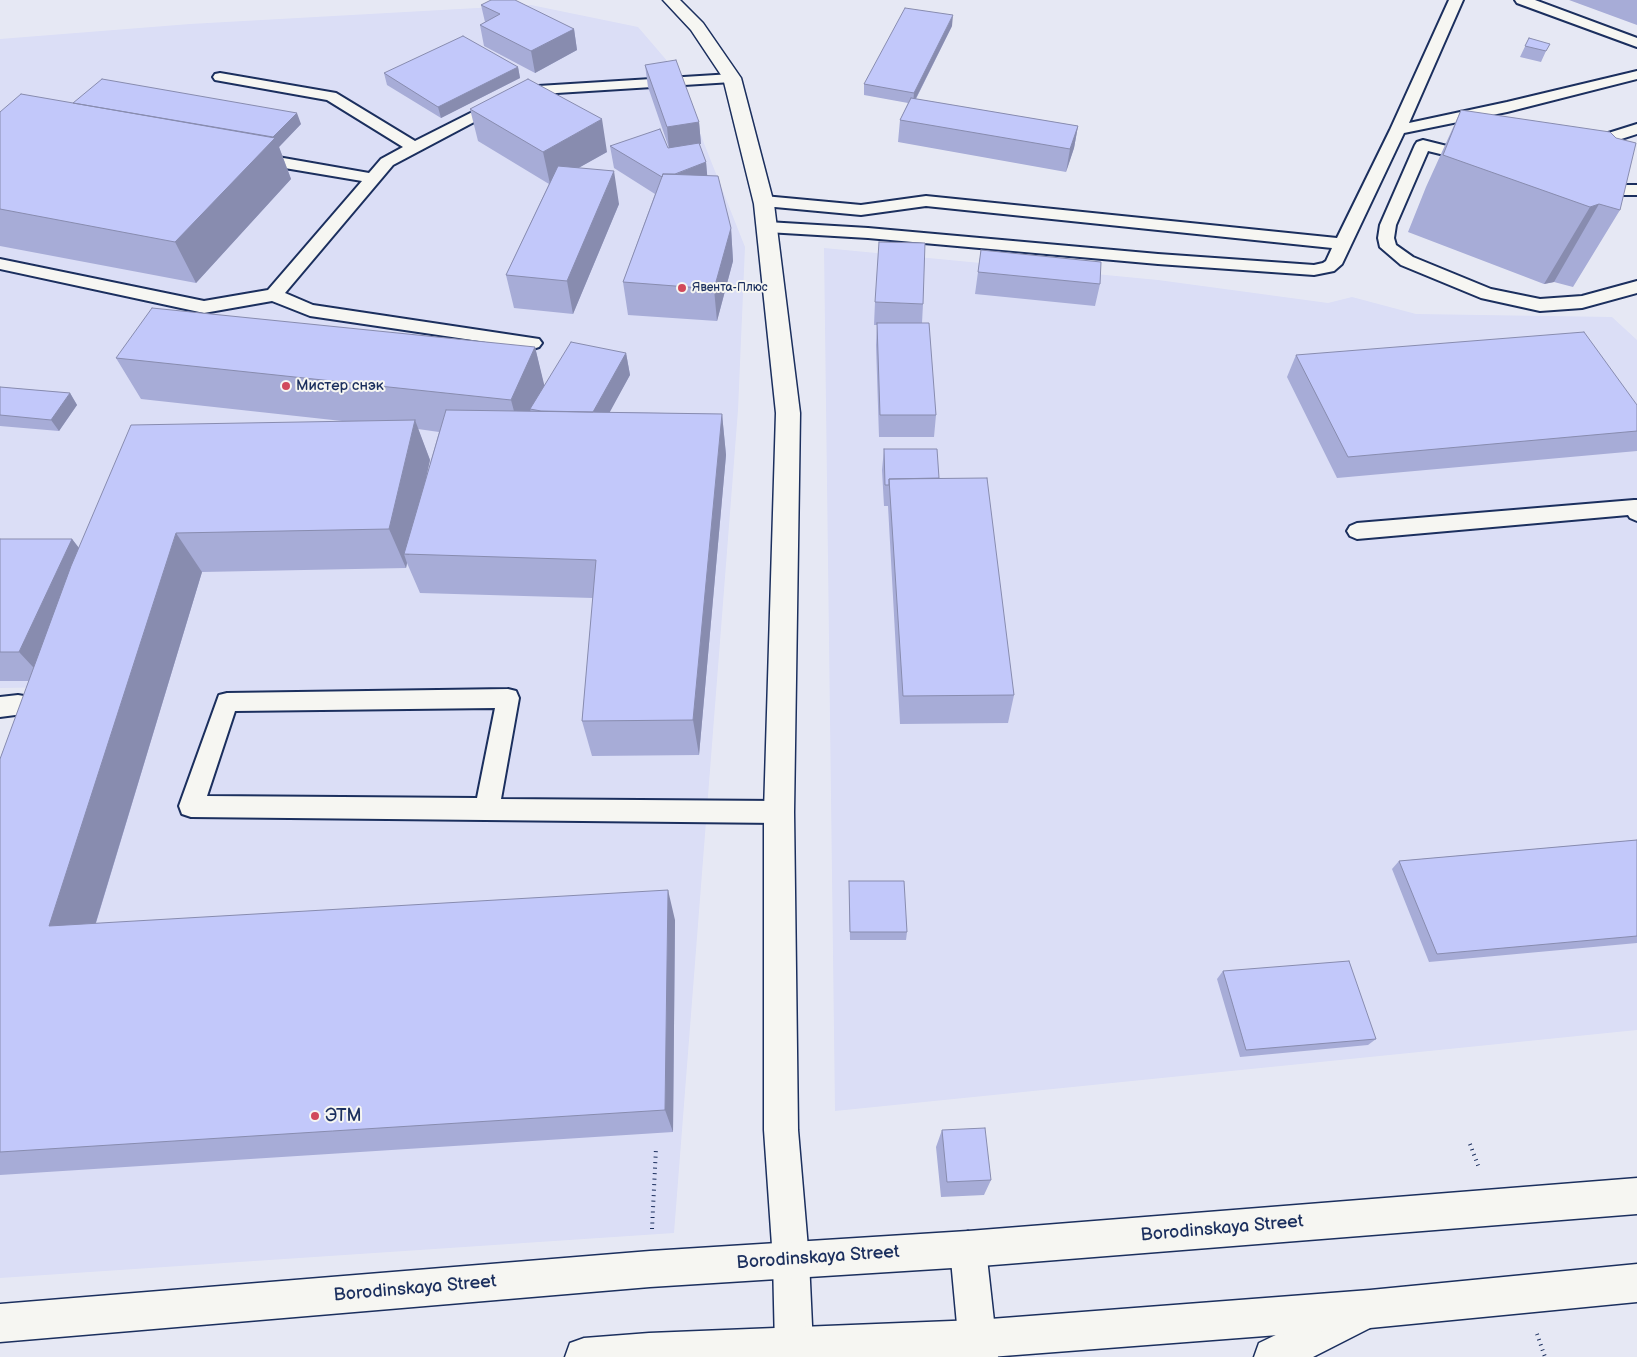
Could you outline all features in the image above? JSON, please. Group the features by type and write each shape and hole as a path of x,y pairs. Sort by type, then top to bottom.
{"street":[{"path":"671,0 697,26 732,78 764,201 788,413 779,812 781,1130 791,1260 794,1347"},
{"name":"Borodinskaya Street","path":"0,1323 791,1260 968,1249 1637,1196"},
{"path":"968,1249 978,1348"},
{"path":"584,1357 794,1347 978,1348 1637,1283"},
{"path":"1274,1357 1370,1309"}],"lane":[{"path":"767,227 868,232 1158,259 1314,270 1328,267 1333,264 1398,130 1456,0"},
{"path":"1522,0 1637,43"},
{"path":"1398,130 1507,107 1637,75"},
{"path":"220,78 331,96 415,148"},
{"path":"274,295 387,162 522,92 732,78"},
{"path":"1575,179 1623,190 1636,184 1606,141 1611,136 1637,129"},
{"path":"1490,160 1423,145 1388,225 1386,238 1388,247 1407,261 1487,294 1540,305 1582,302 1637,288"},
{"path":"236,154 372,178"},
{"path":"764,201 861,210 926,201 1343,244"},
{"path":"0,264 204,307 274,295 310,310 533,343"},
{"path":"1357,531 1634,507 1637,513"},
{"path":"487,809 508,698 227,702 191,806 779,812"},
{"path":"0,707 18,704 28,705 35,710 35,721 25,749"}],"shaded area":[{"path":"531,5 638,27 675,70 745,247 738,410 674,1233 0,1278 0,866 62,687 0,688 0,39 190,24"},
{"path":"824,248 1158,280 1328,303 1352,297 1416,314 1612,317 1637,340 1637,1030 835,1111"}],"building":[{"path":"491,0 515,0 574,29 531,51 480,25 500,14 481,5"},
{"path":"905,8 953,15 914,93 864,84"},
{"path":"463,36 518,67 438,107 384,73"},
{"path":"1529,38 1550,44 1546,51 1525,46"},
{"path":"676,60 699,122 667,127 645,65"},
{"path":"102,79 297,113 273,137 73,103"},
{"path":"528,79 602,119 543,152 470,109"},
{"path":"21,94 275,138 175,242 0,209 0,112"},
{"path":"911,98 1078,126 1070,149 900,120"},
{"path":"1461,110 1610,132 1616,138 1636,143 1620,210 1599,204 1590,207 1443,155"},
{"path":"660,129 668,148 699,143 706,162 675,174 663,174 662,177 610,146"},
{"path":"558,166 614,171 567,281 506,275"},
{"name":"Явента-Плюс","path":"663,174 718,176 731,228 714,289 623,282"},
{"path":"879,242 925,243 923,304 875,302"},
{"path":"981,250 1101,262 1100,284 978,272"},
{"path":"152,308 535,347 511,400 116,358"},
{"path":"877,323 929,323 936,415 880,415"},
{"path":"1584,332 1637,405 1637,431 1348,457 1296,355"},
{"path":"571,342 626,353 593,412 530,409"},
{"path":"0,387 70,393 51,420 0,415"},
{"path":"446,410 722,414 693,720 582,721 596,560 404,554"},
{"path":"415,420 389,529 176,533 49,926 668,890 665,1110 0,1152 0,759 71,566 131,425"},
{"path":"884,449 937,449 939,478 889,479 889,485 885,485"},
{"path":"987,478 1014,695 903,696 889,479"},
{"path":"0,539 72,539 19,652 0,652"},
{"path":"1637,840 1637,936 1437,954 1399,861"},
{"path":"849,881 904,881 907,932 850,932"},
{"path":"1349,961 1376,1039 1246,1050 1223,971"},
{"path":"985,1128 991,1180 947,1182 942,1130"}],"place":[{"name":"Явента-Плюс","path":"682,288"},
{"name":"Мистер снэк","path":"286,386"},
{"name":"ЭТМ","path":"315,1116"}]}
